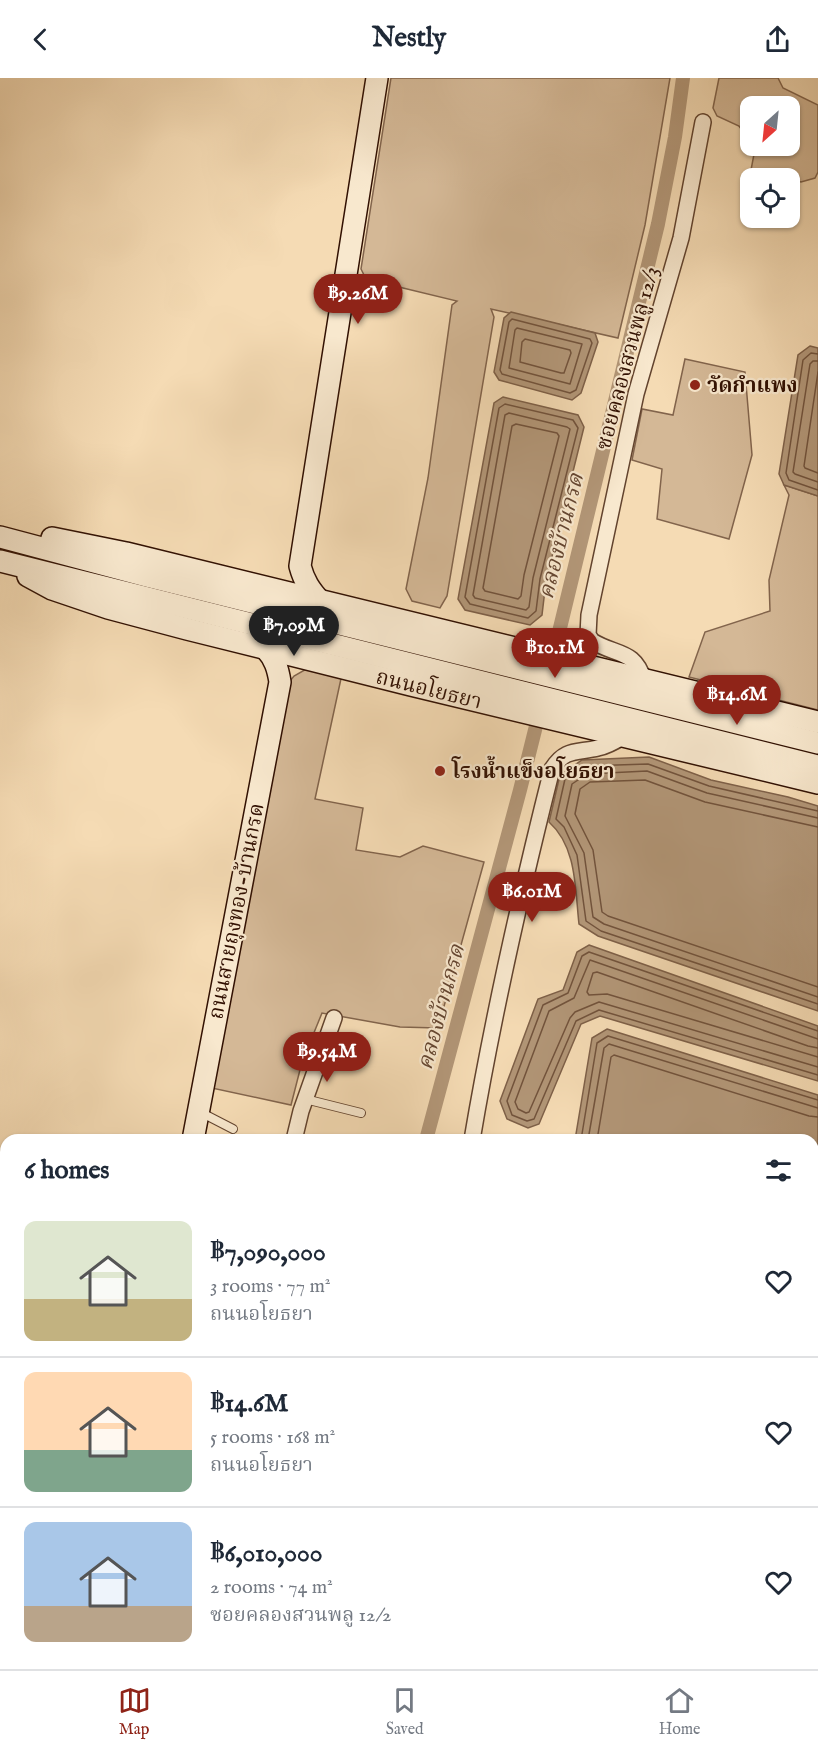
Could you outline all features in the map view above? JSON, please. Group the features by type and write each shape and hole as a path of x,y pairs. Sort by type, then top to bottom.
{"street":[{"path":"269,588 281,585 293,577 300,566 377,78"},
{"name":"ซอยคลองสวนพลู 12/3","path":"645,681 636,661 592,641 588,635 589,615 636,394 681,238 703,122"},
{"name":"ถนนอโยธยา","path":"8,539 43,536 126,553 320,601 539,664 624,736 818,783"},
{"name":"ถนนอโยธยา","path":"8,539 147,576 539,664"},
{"name":"ถนนอโยธยา","path":"6,563 52,589 108,608 308,659 528,703 645,681 818,722"},
{"name":"ถนนอโยธยา","path":"6,563 528,703"},
{"path":"300,566 304,580 320,601"},
{"name":"ถนนสายถุงทอง-บ้านกรด","path":"194,1134 280,682 273,657 266,649"},
{"path":"280,682 296,664 308,659"},
{"name":"ถนนอโยธยา","path":"572,693 652,702 818,743"},
{"name":"ถนนอโยธยา","path":"572,693 647,724 818,766"},
{"path":"473,1134 510,944 552,769 556,762 568,752 603,746 624,736"},
{"path":"296,1134 305,1099 334,1018"}],"lane":[{"path":"326,1036 357,1045"},
{"path":"305,1099 361,1113"},
{"path":"198,1111 233,1129"}],"shaded area":[{"path":"391,78 670,78 645,225 618,338 491,309 494,317 447,596 440,608 412,601 406,589 428,478 452,305 457,301 366,279 361,269"},
{"path":"719,78 778,78 783,88 799,96 740,96 740,127 717,116 713,108"},
{"path":"800,96 818,105 818,172 815,178 800,182 800,168 751,168 754,156 800,156"},
{"path":"685,359 745,372 752,455 729,539 657,519 662,469 632,460 642,409 673,415"},
{"path":"784,485 818,496 818,710 689,677 705,632 770,611 769,580 789,495"},
{"path":"308,668 342,674 315,799 363,808 356,850 400,857 423,846 484,862 438,1028 400,1027 322,1013 302,1062 291,1105 207,1087 286,686 294,676"}],"water":[{"path":"511,312 595,333 598,342 581,393 572,400 499,380 494,372 504,318"},
{"path":"810,346 818,348 818,496 784,485 779,474 798,355"},
{"path":"503,397 578,415 584,427 546,581 542,615 530,625 465,610 458,599 494,403"},
{"path":"649,757 711,780 818,806 818,1011 598,936 579,924 570,856 558,832 549,822 560,775 582,760"},
{"path":"589,945 818,1026 818,1081 600,1016 581,1024 539,1124 528,1128 507,1119 500,1101 538,999 563,990 577,952"},
{"path":"607,1029 818,1095 818,1134 576,1134 592,1038"}],"waterway":[{"name":"คลองบ้านกรด","path":"551,665 658,224 675,137 683,78"},
{"name":"คลองบ้านกรด","path":"428,1134 540,710"}],"place":[{"name":"วัดกำแพง","path":"695,385"},
{"name":"โรงน้ำแข็งอโยธยา","path":"440,771"}]}
